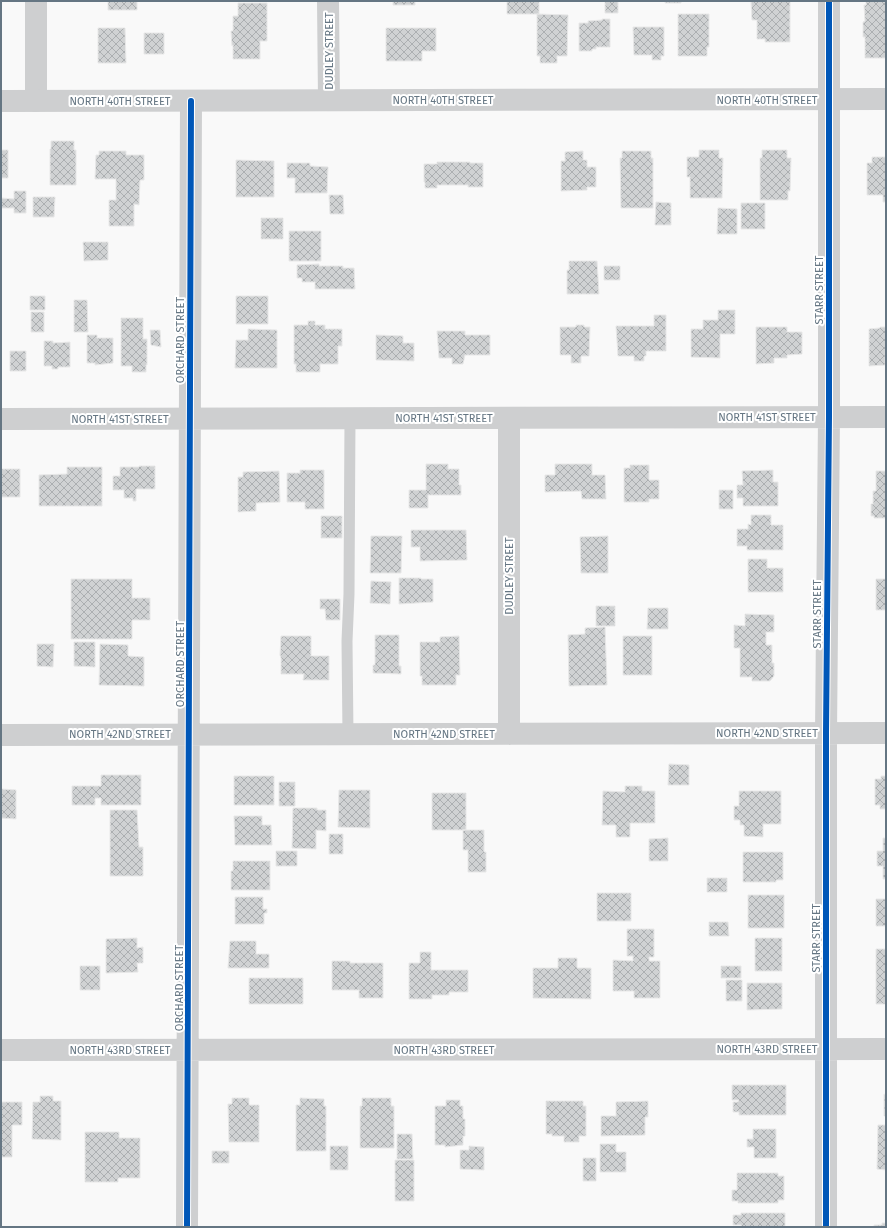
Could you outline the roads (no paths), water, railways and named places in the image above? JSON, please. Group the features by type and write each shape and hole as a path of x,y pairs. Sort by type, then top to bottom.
{"street":[{"path":"36,1 36,101"},
{"name":"DUDLEY STREET","path":"328,1 329,100"},
{"name":"STARR STREET","path":"826,1227 826,733 830,100 829,1"},
{"name":"NORTH 40TH STREET","path":"1,101 886,99"},
{"name":"ORCHARD STREET","path":"187,1227 191,101"},
{"name":"NORTH 41ST STREET","path":"1,419 886,416"},
{"name":"DUDLEY STREET","path":"509,418 510,734"},
{"name":"NORTH 42ND STREET","path":"1,735 886,733"},
{"name":"NORTH 43RD STREET","path":"1,1050 886,1049"}],"lane":[{"path":"348,735 347,641 349,594 350,418"}]}
